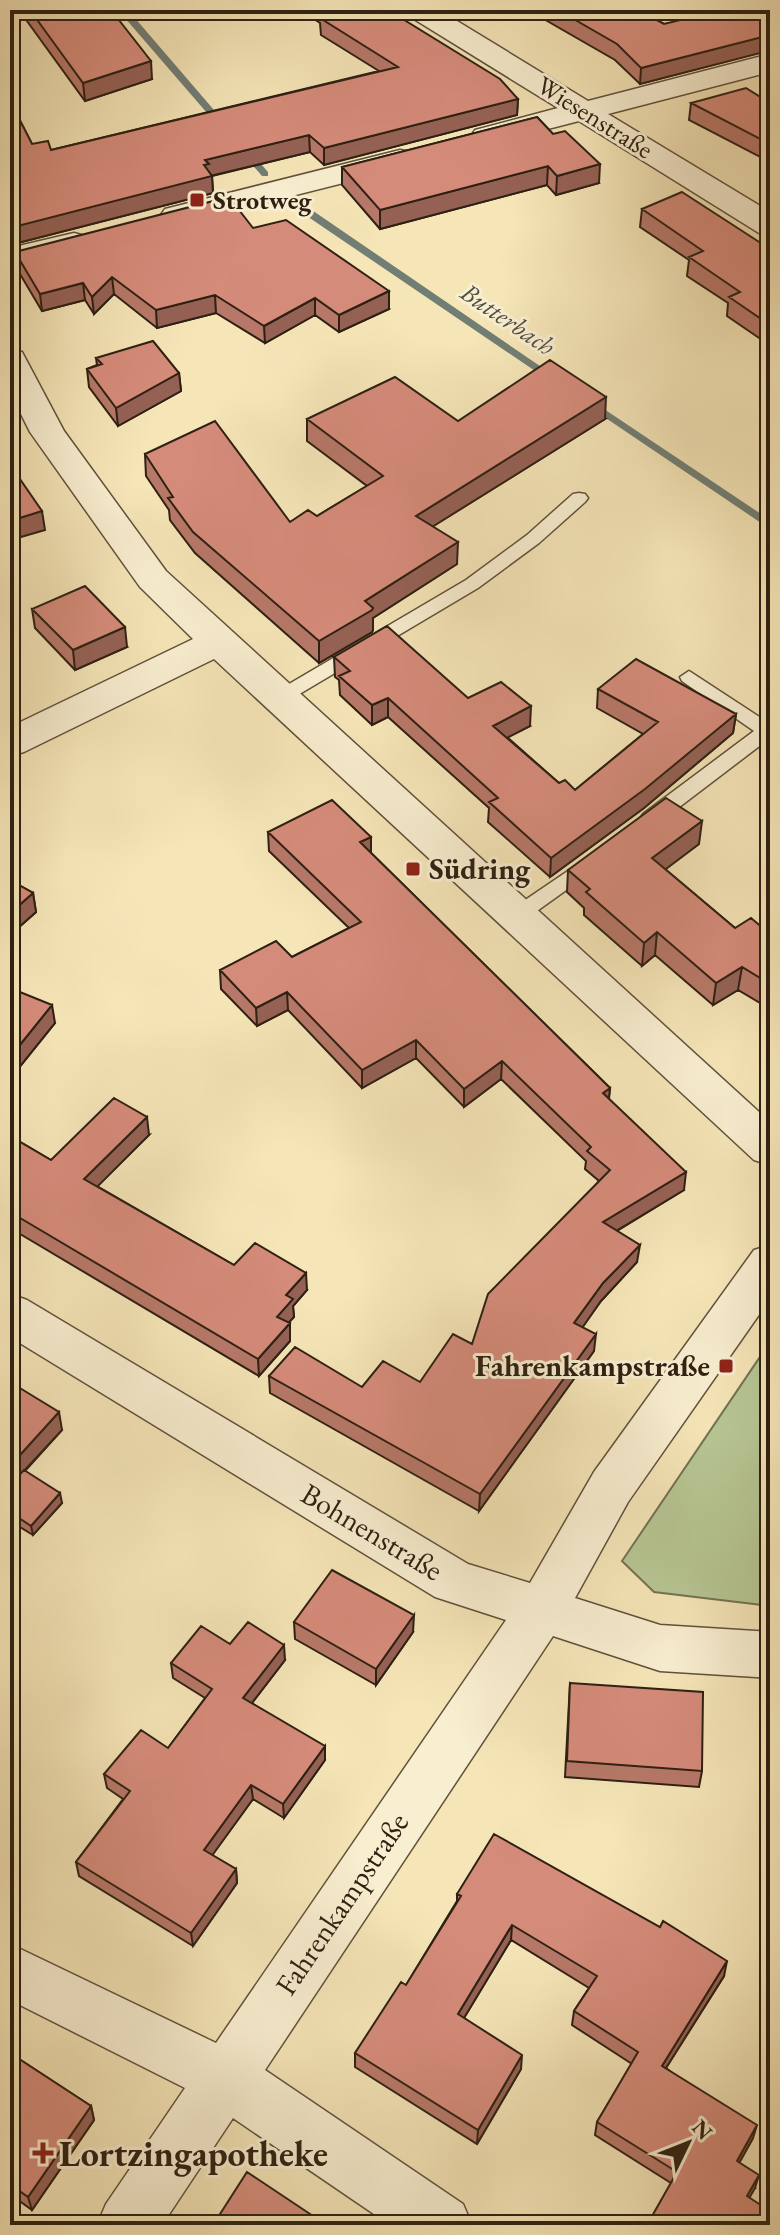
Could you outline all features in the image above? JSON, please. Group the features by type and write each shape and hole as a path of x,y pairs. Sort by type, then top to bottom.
{"street":[{"name":"Wiesenstraße","path":"419,10 587,110 770,226"},
{"path":"141,225 770,63"},
{"path":"10,258 96,237"},
{"path":"10,359 47,432 153,579 770,1148"},
{"path":"10,743 218,642"},
{"name":"Fahrenkampstraße","path":"127,2225 542,1610 611,1487 770,1263"},
{"name":"Bohnenstraße","path":"10,1313 453,1581 660,1648 770,1655"},
{"path":"10,1971 224,2077 442,2225"}],"lane":[{"path":"279,698 472,584 533,539 579,498"},
{"path":"639,827 767,731 689,677"},
{"path":"516,916 602,853"}],"green space":[{"path":"770,1342 770,1606 654,1592 622,1561"}],"building":[{"path":"30,10 111,10 151,61 83,83"},
{"path":"341,10 388,10 500,79 518,99 324,148 309,135 205,160 209,164 204,165 212,176 10,228 10,101 32,144 48,141 51,150 398,67 320,18"},
{"path":"558,10 638,10 664,24 721,10 770,10 770,35 641,68 617,44"},
{"path":"746,88 770,103 770,144 691,103"},
{"path":"537,117 553,134 565,131 600,164 557,176 548,166 380,210 342,167"},
{"path":"682,192 770,249 770,320 764,321 729,297 740,292 689,257 703,251 642,209"},
{"path":"229,197 253,228 286,220 389,291 339,315 315,298 264,326 215,295 156,310 112,277 92,297 83,283 40,294 15,252"},
{"path":"153,341 179,373 116,408 87,369 102,364 96,358"},
{"path":"550,360 606,397 416,516 458,542 365,601 372,610 319,641 193,532 168,498 173,497 145,454 215,421 290,522 308,510 317,516 383,476 307,419 395,377 458,421"},
{"path":"10,457 17,464 11,466 42,511 10,521"},
{"path":"85,586 125,627 73,650 32,609"},
{"path":"387,626 468,698 501,682 531,706 493,726 559,783 565,780 575,790 658,722 598,689 636,659 736,714 645,789 551,858 489,802 498,798 388,698 372,705 339,676 350,671 334,657"},
{"path":"666,798 702,821 652,858 735,928 751,918 770,934 770,984 742,967 716,983 657,932 644,943 586,892 590,889 568,870"},
{"path":"332,800 371,837 360,842 610,1088 603,1093 686,1172 603,1222 640,1245 603,1283 574,1323 596,1334 480,1494 269,1376 295,1347 362,1387 383,1361 420,1382 453,1334 472,1344 488,1294 610,1170 587,1151 591,1147 502,1061 464,1089 416,1040 362,1070 287,992 256,1008 220,970 276,941 292,957 361,922 268,832"},
{"path":"10,880 33,893 15,909 16,917 10,918"},
{"path":"10,988 52,1005 11,1056 10,1055"},
{"path":"114,1098 147,1117 84,1179 234,1265 255,1243 306,1273 286,1295 293,1299 277,1317 290,1323 258,1359 10,1212 10,1136 51,1160"},
{"path":"10,1382 59,1412 10,1466"},
{"path":"24,1470 60,1493 31,1526 10,1512 10,1485"},
{"path":"332,1570 414,1615 376,1669 294,1622"},
{"path":"248,1622 284,1645 243,1698 325,1746 283,1804 251,1785 204,1850 236,1869 191,1933 76,1862 130,1791 104,1774 141,1730 168,1748 212,1689 171,1663 201,1626 230,1644"},
{"path":"570,1683 703,1692 702,1771 567,1761"},
{"path":"494,1834 660,1927 663,1921 727,1961 662,2066 757,2125 737,2161 759,2175 747,2196 770,2211 770,2225 647,2225 677,2172 597,2122 638,2052 574,2011 597,1976 512,1925 458,2014 522,2055 478,2130 355,2053 401,1982 406,1985 461,1896 457,1894"},
{"path":"10,2053 91,2106 28,2197 10,2184"},
{"path":"247,2172 325,2224 325,2225 213,2225"}],"waterway":[{"name":"Butterbach","path":"123,10 223,126"},
{"name":"Butterbach","path":"244,150 265,174"},
{"name":"Butterbach","path":"299,206 551,377"},
{"name":"Butterbach","path":"592,404 770,525"}],"place":[{"name":"Strotweg","path":"197,200"},
{"name":"Südring","path":"413,869"},
{"name":"Fahrenkampstraße","path":"726,1366"},
{"name":"Lortzingapotheke","path":"43,2153"}]}
